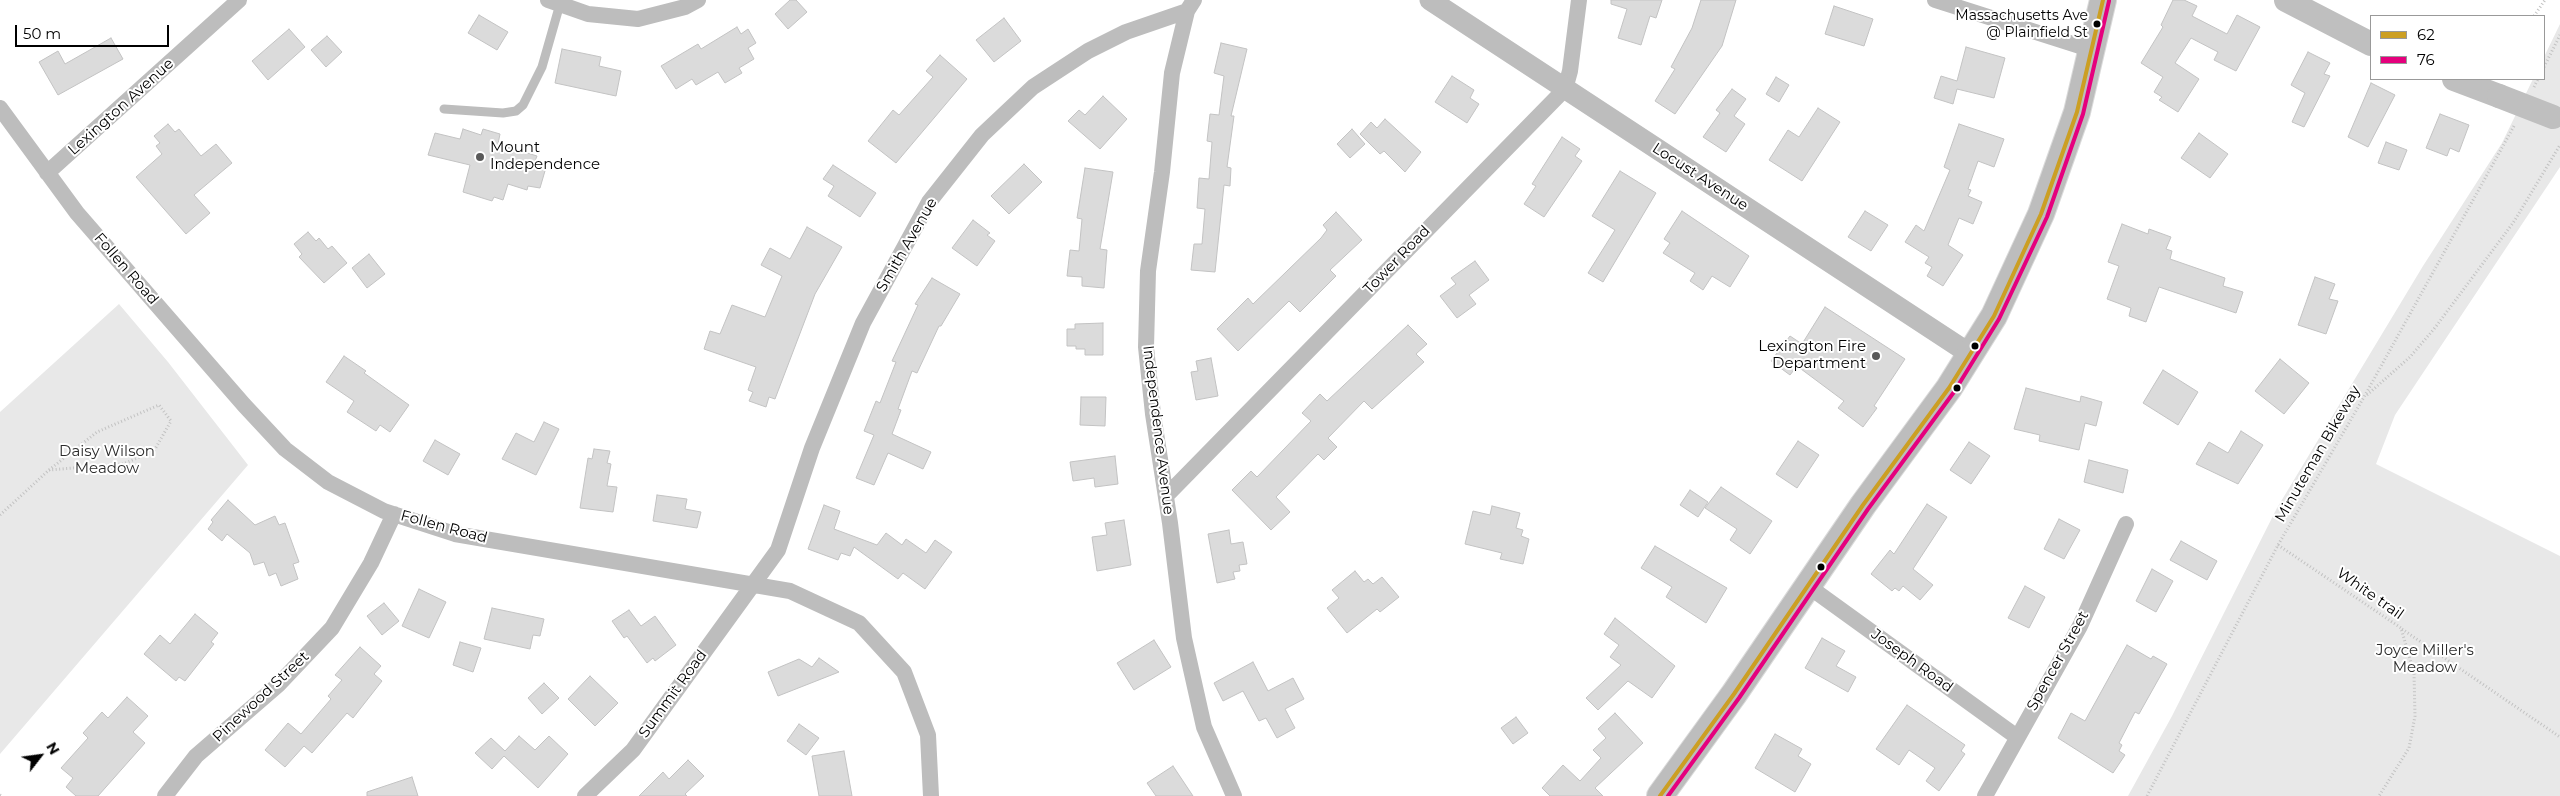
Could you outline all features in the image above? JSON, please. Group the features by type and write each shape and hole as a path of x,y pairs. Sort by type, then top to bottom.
{"main road":[{"path":"1660,796 1863,505 1949,388 1994,316 2041,214 2077,112 2103,0"},
{"path":"2286,0 2370,43"},
{"path":"2457,80 2557,119"}],"street":[{"name":"Lexington Avenue","path":"47,173 239,0"},
{"path":"554,2 588,14 638,19 685,7 698,0"},
{"name":"Locust Avenue","path":"1430,0 1970,354"},
{"path":"1565,89 1570,71 1580,0"},
{"path":"1935,0 2092,50"},
{"name":"Independence Avenue","path":"1190,5 1172,73 1162,172 1148,271 1146,347 1153,414 1188,656 1204,727 1234,796"},
{"name":"Smith Avenue","path":"753,585 778,550 812,448 863,323 929,202 982,135 1033,86 1088,51 1126,32 1190,5"},
{"name":"Tower Road","path":"1166,496 1565,89"},
{"name":"Follen Road","path":"0,108 77,213 187,340 285,449 328,482 394,514 455,534 790,591 859,623 904,672 928,735 931,796"},
{"name":"Pinewood Street","path":"165,796 196,756 278,685 332,628 371,563 394,514"},
{"name":"Spencer Street","path":"1985,796 2080,626 2126,524"},
{"name":"Summit Road","path":"585,796 633,750 753,585"},
{"name":"Joseph Road","path":"1808,586 2017,737"}],"lane":[{"path":"444,109 503,112 516,110 523,105 542,67 554,2"}],"path":[{"path":"2535,15 2545,0"},
{"path":"2545,65 2560,35"},
{"name":"Minuteman Bikeway","path":"2147,796 2278,544 2364,397 2514,127"},
{"path":"2364,397 2404,364 2434,329 2513,223 2560,146"},
{"path":"0,515 49,470 97,432 158,405 171,421 154,451 123,464 49,470"},
{"name":"White trail","path":"2278,544 2402,628 2414,673 2414,716 2409,748 2379,796"},
{"path":"2402,628 2560,737"}],"green space":[{"name":"Joyce Miller's Meadow","path":"2560,24 2560,167 2395,415 2376,464 2560,556 2560,796 2128,796 2172,716 2277,508 2423,266 2502,143 2533,80 2545,80 2545,55"},
{"name":"Daisy Wilson Meadow","path":"119,304 168,362 248,465 0,754 0,412"}],"building":[{"path":"790,0 796,0 807,12 788,29 775,14"},
{"path":"1611,0 1662,0 1656,18 1650,16 1641,45 1618,38 1627,9 1611,4"},
{"path":"1701,0 1736,0 1722,46 1675,114 1655,101 1675,69 1671,67 1692,28"},
{"path":"2173,0 2184,0 2197,6 2192,16 2227,34 2237,15 2260,27 2236,71 2214,60 2218,52 2191,38 2175,63 2199,79 2178,112 2159,100 2162,97 2154,92 2163,77 2141,63 2163,27 2161,25"},
{"path":"1834,6 1873,19 1864,46 1825,34"},
{"path":"479,15 508,32 497,50 468,33"},
{"path":"1004,18 1021,41 994,62 976,40"},
{"path":"737,27 741,34 748,29 756,43 748,48 754,59 739,68 742,73 725,83 718,72 696,85 692,79 676,89 661,66 698,44 701,49"},
{"path":"289,29 305,47 268,80 252,61"},
{"path":"327,36 342,52 326,67 311,50"},
{"path":"111,38 123,59 58,95 39,62 58,51 65,64"},
{"path":"1221,43 1247,49 1231,116 1234,116 1227,167 1231,168 1230,186 1224,185 1215,272 1191,270 1194,244 1202,244 1205,209 1197,208 1199,178 1209,179 1212,142 1207,141 1210,114 1219,115 1224,76 1214,73"},
{"path":"1966,47 2005,58 1994,98 1957,89 1953,104 1934,98 1941,76 1957,81"},
{"path":"562,49 601,57 599,66 621,71 616,96 555,83"},
{"path":"2308,52 2330,63 2324,74 2330,76 2304,127 2292,122 2305,93 2291,85"},
{"path":"940,55 967,79 896,163 868,141 893,110 899,115 933,77 926,71"},
{"path":"1452,76 1474,90 1470,98 1479,104 1467,123 1435,102"},
{"path":"1776,77 1789,85 1779,102 1766,94"},
{"path":"2371,83 2395,95 2368,147 2348,137"},
{"path":"1732,89 1746,99 1734,116 1745,124 1726,152 1703,137 1720,113 1716,110"},
{"path":"1103,96 1127,119 1100,149 1068,121 1079,110 1085,115"},
{"path":"1818,108 1840,122 1802,181 1769,160 1788,130 1799,137"},
{"path":"2440,114 2469,125 2459,152 2450,148 2447,156 2426,148"},
{"path":"1385,119 1421,152 1405,172 1384,151 1380,154 1360,134 1371,122 1377,128"},
{"path":"168,124 175,132 179,129 201,156 216,144 232,163 194,195 210,213 186,234 136,177 162,154 156,146 160,143 154,136"},
{"path":"1959,124 2004,139 1994,167 1978,161 1968,189 1971,190 1968,196 1982,202 1973,224 1959,218 1948,245 1963,255 1943,286 1927,276 1932,267 1925,263 1929,257 1905,242 1916,225 1924,231 1950,170 1944,167"},
{"path":"463,129 481,135 483,129 500,134 498,144 537,156 535,161 547,164 540,188 528,186 527,190 508,184 503,200 494,197 492,201 463,192 470,165 428,155 435,133 460,139"},
{"path":"1352,129 1365,144 1350,158 1337,144"},
{"path":"2199,133 2228,154 2210,178 2181,158"},
{"path":"1562,137 1580,149 1575,156 1582,161 1544,217 1524,204 1536,186 1532,184"},
{"path":"2386,142 2407,150 2399,170 2378,163"},
{"path":"1024,164 1042,182 1009,214 991,196"},
{"path":"833,165 876,193 860,217 828,196 834,186 823,179"},
{"path":"1085,168 1113,172 1100,249 1107,250 1104,288 1082,286 1082,277 1067,276 1070,250 1079,251 1082,219 1077,218"},
{"path":"1620,171 1656,193 1603,282 1588,273 1615,230 1592,216"},
{"path":"1682,211 1749,256 1730,287 1712,276 1703,290 1690,281 1695,273 1663,253 1670,243 1664,239"},
{"path":"1865,211 1888,225 1871,251 1848,237"},
{"path":"1336,212 1362,240 1330,270 1336,276 1300,312 1289,301 1238,351 1217,329 1248,298 1253,304 1321,238 1327,230 1323,225"},
{"path":"973,220 990,233 987,235 995,241 977,266 952,248"},
{"path":"2122,224 2148,234 2149,229 2171,237 2166,249 2172,251 2170,259 2225,278 2223,286 2243,292 2236,313 2159,287 2146,322 2129,316 2131,308 2107,299 2119,266 2108,262"},
{"path":"807,227 842,247 815,294 775,399 769,397 766,407 749,401 753,392 748,390 756,367 704,349 710,331 720,334 732,305 765,317 782,276 761,265 770,248 790,259"},
{"path":"308,232 316,241 319,238 328,249 332,246 347,263 324,283 299,257 302,254 294,244"},
{"path":"369,254 385,274 367,288 352,268"},
{"path":"1475,261 1489,280 1469,295 1476,304 1457,318 1440,296 1456,284 1451,278"},
{"path":"2315,277 2335,284 2329,299 2338,301 2326,334 2298,325"},
{"path":"932,278 960,294 941,326 939,326 917,373 912,371 898,409 901,410 892,434 931,452 923,469 888,453 874,485 856,478 874,435 864,431 876,401 880,403 896,362 892,361 918,305 915,304"},
{"path":"1825,307 1905,359 1874,406 1877,408 1863,427 1838,408 1844,401 1797,366 1790,375 1771,361 1790,336 1802,344"},
{"path":"1103,323 1103,355 1085,355 1085,349 1067,346 1067,329 1075,329 1075,324"},
{"path":"1408,325 1427,344 1416,354 1424,362 1372,409 1364,401 1328,438 1337,447 1324,460 1318,454 1276,497 1290,512 1271,530 1232,490 1251,471 1257,477 1311,421 1302,413 1320,394 1327,401"},
{"path":"344,356 366,371 364,373 409,405 390,432 380,425 376,431 347,412 354,401 326,382"},
{"path":"1211,358 1218,396 1196,400 1191,372 1198,371 1196,361"},
{"path":"2280,359 2309,383 2284,414 2255,391"},
{"path":"2163,370 2198,392 2178,425 2143,403"},
{"path":"2026,388 2080,402 2081,396 2102,402 2096,426 2085,423 2079,450 2039,441 2040,435 2014,429"},
{"path":"1081,397 1106,397 1105,426 1080,425"},
{"path":"544,422 559,429 536,475 502,459 516,433 534,442"},
{"path":"2241,431 2263,445 2238,484 2196,464 2209,442 2228,453"},
{"path":"435,440 460,454 448,475 423,461"},
{"path":"1798,441 1819,455 1797,488 1776,474"},
{"path":"1969,442 1990,456 1971,484 1950,470"},
{"path":"594,449 610,451 607,463 611,464 607,486 617,487 613,512 580,508 588,458 592,459"},
{"path":"1115,456 1118,484 1095,487 1094,478 1073,481 1070,462"},
{"path":"2089,460 2128,470 2123,493 2084,482"},
{"path":"1721,487 1772,521 1750,554 1730,540 1737,529 1705,508"},
{"path":"1690,490 1708,502 1698,517 1680,505"},
{"path":"657,495 687,499 685,509 701,512 697,528 653,521"},
{"path":"228,500 255,525 275,516 279,525 285,523 299,562 293,564 298,579 281,586 276,573 269,576 264,562 254,565 250,553 227,534 222,541 208,529 213,522 211,520"},
{"path":"1927,504 1947,517 1913,569 1933,585 1920,600 1903,586 1899,591 1895,588 1892,591 1871,574 1890,550 1894,554"},
{"path":"824,505 840,511 834,529 877,545 886,533 902,545 906,539 926,553 935,540 952,552 925,589 903,573 898,579 854,547 850,556 841,553 838,560 808,549"},
{"path":"1492,506 1520,513 1516,528 1523,530 1521,536 1529,539 1523,564 1500,559 1502,553 1465,544 1473,511 1490,515"},
{"path":"2059,519 2080,530 2064,559 2044,549"},
{"path":"1124,520 1131,565 1097,571 1092,537 1107,535 1105,523"},
{"path":"1229,530 1231,544 1243,542 1247,564 1239,565 1240,571 1233,572 1235,579 1217,583 1208,534"},
{"path":"2181,541 2217,561 2207,580 2170,560"},
{"path":"1655,546 1727,588 1706,623 1666,597 1672,587 1641,568"},
{"path":"2152,569 2173,581 2156,612 2136,601"},
{"path":"1355,571 1364,582 1368,579 1373,584 1382,577 1399,597 1380,612 1377,609 1347,633 1327,608 1339,598 1332,590"},
{"path":"2025,586 2045,597 2029,628 2008,618"},
{"path":"419,589 446,602 429,638 402,626"},
{"path":"384,603 399,621 382,635 367,616"},
{"path":"492,608 544,619 540,636 533,635 530,649 484,639"},
{"path":"629,610 641,626 655,616 676,645 655,661 653,658 647,663 627,636 624,638 612,621"},
{"path":"195,614 218,633 211,642 214,644 185,681 179,677 176,681 144,654 160,635 170,644"},
{"path":"1615,618 1675,666 1652,698 1628,681 1598,710 1586,698 1621,665 1610,657 1619,645 1604,634"},
{"path":"1822,638 1845,651 1836,666 1856,677 1848,692 1805,668"},
{"path":"1154,640 1171,667 1134,690 1117,663"},
{"path":"460,642 481,648 473,672 453,665"},
{"path":"2127,645 2151,659 2153,656 2167,664 2139,714 2135,712 2119,743 2122,745 2119,751 2125,755 2113,773 2058,738 2071,713 2085,721"},
{"path":"360,647 381,666 374,674 382,681 353,718 347,713 312,753 304,746 285,767 265,750 288,723 301,734 331,699 328,696 342,680 335,675"},
{"path":"819,658 839,672 778,696 768,672 799,659 812,667"},
{"path":"1253,662 1268,691 1293,678 1304,699 1285,709 1295,728 1277,738 1266,718 1259,721 1243,691 1223,701 1214,683"},
{"path":"590,676 618,703 595,726 568,699"},
{"path":"544,683 559,698 542,714 528,698"},
{"path":"127,697 148,716 133,732 145,743 98,796 76,796 66,787 73,778 61,768 88,738 83,733 102,712 108,718"},
{"path":"1907,705 1965,745 1961,751 1965,754 1939,791 1926,781 1935,768 1909,750 1899,765 1876,749"},
{"path":"1615,713 1643,743 1595,788 1603,796 1550,796 1542,788 1563,765 1580,781 1601,758 1593,750 1606,738 1598,729"},
{"path":"1516,717 1528,733 1513,744 1501,728"},
{"path":"799,724 819,738 806,755 787,741"},
{"path":"1775,734 1802,749 1798,756 1811,764 1795,792 1755,768"},
{"path":"519,736 535,750 549,736 568,754 538,788 504,756 492,769 475,753 491,738 505,751"},
{"path":"844,751 852,796 819,796 812,756"},
{"path":"688,760 704,776 685,794 687,796 639,796 663,772 669,779"},
{"path":"1173,766 1193,796 1156,796 1147,783"},
{"path":"412,777 418,796 367,796 367,792"}],"transit line":[{"name":"62","path":"1660,796 1734,694 1863,505 1949,388 1994,316 2041,214 2077,112 2103,0"},
{"name":"76","path":"1668,796 1739,698 1868,509 1954,392 1999,319 2047,217 2083,114 2109,1"}],"place":[{"name":"Massachusetts Ave @ Plainfield St","path":"2097,24"},
{"name":"Mount Independence","path":"480,157"},
{"name":"Lexington Fire Department","path":"1876,356"}]}
